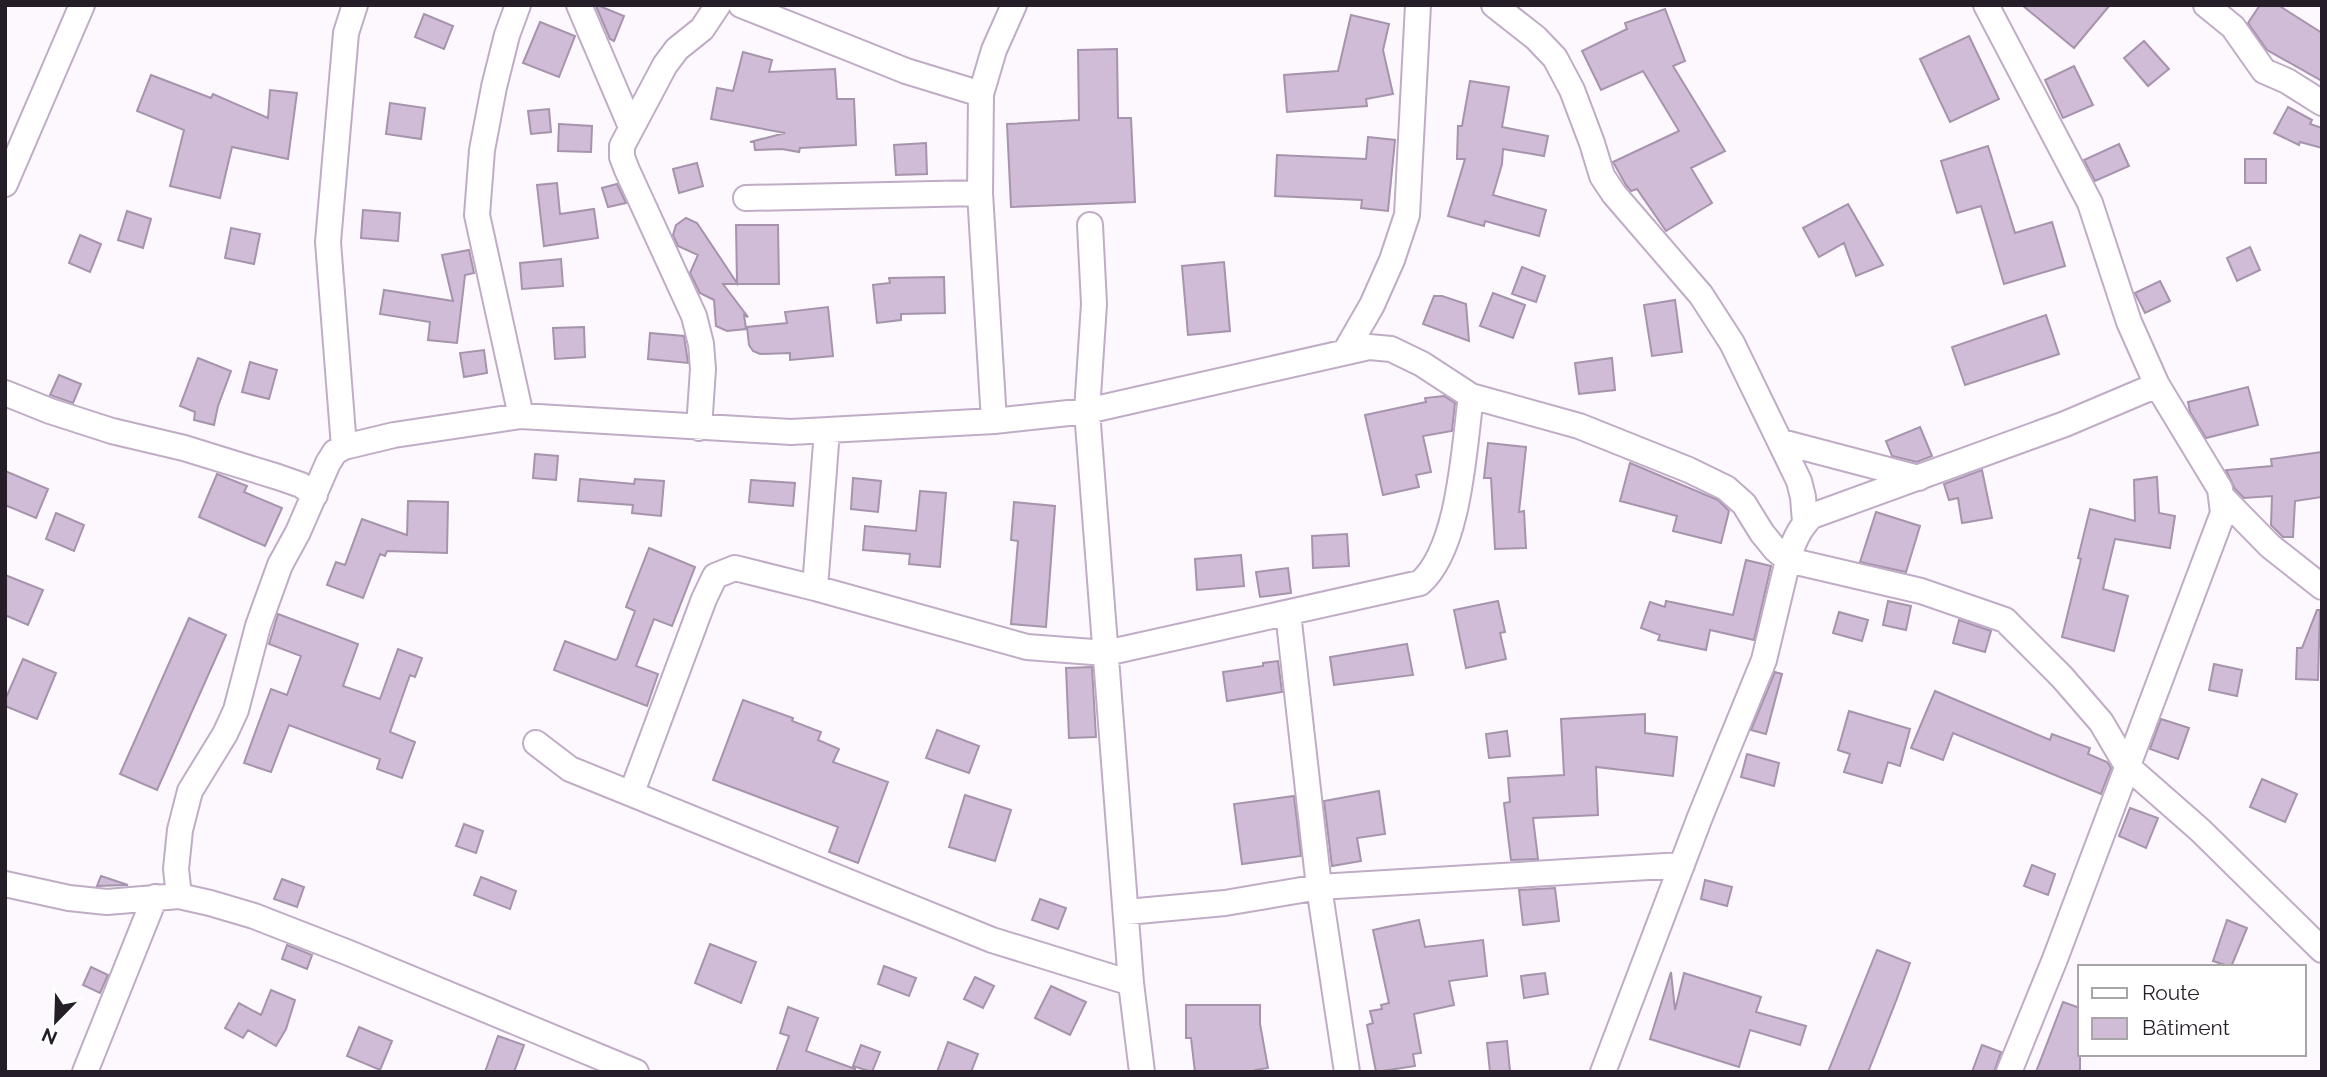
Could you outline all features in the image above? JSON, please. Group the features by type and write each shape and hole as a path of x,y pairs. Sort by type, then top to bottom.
{"street":[{"path":"5,184 82,5"},
{"path":"344,447 328,242 346,33 355,5"},
{"path":"518,5 507,35 494,87 482,150 477,215 521,416"},
{"path":"579,5 631,127"},
{"path":"699,428 701,344 694,316 622,157 622,146 665,65 677,49 702,29 718,5"},
{"path":"741,5 906,71 981,93"},
{"path":"993,421 981,193 981,93 994,50 1014,5"},
{"path":"1345,352 1372,305 1392,260 1407,215 1418,5"},
{"path":"1494,5 1536,38 1555,58 1572,90 1602,176 1614,194 1701,295 1732,343 1799,481 1805,522"},
{"path":"1986,5 2090,203 2129,322 2157,385 2223,498 2223,513 2055,959 2009,1072"},
{"path":"2206,5 2234,27 2264,71 2322,103"},
{"path":"746,198 981,193"},
{"path":"1090,225 1094,304 1087,411 1131,983 1142,1072"},
{"path":"179,896 176,869 180,830 190,791 225,734 236,710 258,626 280,565 328,463 335,452 344,447 394,435 521,416 791,432 993,421 1087,411 1369,347 1391,349 1422,364 1471,396 1579,426 1689,470 1726,488 1744,505 1775,549 1788,560 1921,591 2005,621 2062,677 2102,722 2127,766 2200,830 2322,950"},
{"path":"1603,1072 1764,660 1788,560 1805,522 1812,516 2065,424 2157,385"},
{"path":"5,393 112,432 226,459 301,485 315,495"},
{"path":"632,792 715,576 734,568 1027,647 1107,653 1420,583 1431,574 1439,560 1454,515 1471,396"},
{"path":"816,588 827,430"},
{"path":"1782,442 1919,478"},
{"path":"2223,498 2270,546 2322,587"},
{"path":"1289,613 1319,887 1347,1072"},
{"path":"536,743 570,768 992,940 1131,983"},
{"path":"1127,912 1224,903 1319,887 1682,865"},
{"path":"5,884 69,898 107,902 179,896 254,916 636,1072"},
{"path":"92,1069 155,897"}],"building":[{"path":"597,5 624,16 614,41 610,39"},
{"path":"2022,5 2110,5 2074,48"},
{"path":"2260,5 2278,5 2322,33 2322,81 2267,50 2248,23"},
{"path":"1665,9 1685,61 1673,66 1725,151 1691,168 1712,203 1666,231 1637,189 1631,191 1626,185 1613,162 1679,131 1643,71 1601,90 1582,51 1627,29 1625,23"},
{"path":"424,14 453,26 444,49 415,37"},
{"path":"1351,15 1389,24 1383,50 1393,94 1366,99 1367,106 1287,112 1284,75 1338,71"},
{"path":"540,22 575,36 559,77 523,63"},
{"path":"1969,36 1999,99 1950,122 1920,59"},
{"path":"2144,41 2169,69 2148,86 2124,58"},
{"path":"1117,49 1118,118 1131,118 1135,202 1011,207 1007,124 1079,120 1078,50"},
{"path":"743,52 772,60 769,72 835,69 837,99 854,99 856,145 800,148 799,152 782,149 755,150 754,142 750,142 785,133 711,119 717,88 733,91"},
{"path":"2074,66 2093,105 2063,118 2045,80"},
{"path":"151,75 211,98 213,94 268,118 270,90 297,93 288,159 232,147 220,198 170,186 184,130 137,111"},
{"path":"1470,81 1509,87 1502,127 1548,136 1544,156 1503,149 1502,164 1493,195 1546,210 1539,236 1485,221 1484,226 1448,216 1465,159 1457,159 1458,126 1462,126"},
{"path":"390,103 425,108 421,139 386,134"},
{"path":"2288,107 2312,120 2310,124 2322,128 2322,148 2300,142 2299,145 2274,133"},
{"path":"549,109 551,132 531,134 528,111"},
{"path":"559,124 592,126 591,152 558,151"},
{"path":"1368,137 1395,140 1388,211 1361,208 1362,200 1275,196 1277,155 1366,159"},
{"path":"926,143 927,174 896,175 894,145"},
{"path":"2119,144 2129,166 2095,181 2084,160"},
{"path":"1988,146 2015,233 2052,222 2065,266 2004,284 1981,206 1957,213 1941,161"},
{"path":"2245,159 2266,159 2266,183 2245,183"},
{"path":"697,163 703,186 679,193 673,169"},
{"path":"557,183 560,214 594,209 598,238 544,246 537,185"},
{"path":"617,184 626,203 608,207 602,188"},
{"path":"1848,204 1883,265 1856,276 1844,243 1819,257 1803,228"},
{"path":"363,210 400,213 398,241 361,238"},
{"path":"127,211 151,219 143,248 118,240"},
{"path":"686,218 697,223 737,283 736,225 778,225 779,284 723,284 748,317 744,315 746,329 727,331 716,326 714,300 700,293 690,273 698,255 678,246 673,235 676,225"},
{"path":"231,228 260,234 254,264 225,258"},
{"path":"80,235 101,244 90,272 69,263"},
{"path":"2250,247 2260,270 2237,281 2227,258"},
{"path":"469,250 474,273 465,275 457,343 428,340 430,322 380,314 384,290 453,301 442,255"},
{"path":"561,259 563,286 522,289 520,263"},
{"path":"1224,262 1230,331 1188,335 1182,266"},
{"path":"1522,267 1545,276 1536,302 1512,294"},
{"path":"944,277 945,313 901,314 901,320 877,323 873,285 890,283 889,278"},
{"path":"2160,281 2170,301 2145,313 2135,293"},
{"path":"1493,293 1525,305 1513,338 1480,326"},
{"path":"1434,296 1466,304 1469,341 1423,324"},
{"path":"1675,300 1682,352 1652,356 1644,305"},
{"path":"828,307 833,356 790,360 790,353 760,354 753,351 749,345 747,327 787,323 785,312"},
{"path":"2046,315 2059,354 1965,385 1952,347"},
{"path":"584,327 585,357 555,359 553,328"},
{"path":"650,333 684,336 688,363 648,359"},
{"path":"484,350 487,373 464,377 460,353"},
{"path":"198,358 231,371 214,425 194,420 195,412 180,406"},
{"path":"1612,358 1615,390 1579,394 1575,363"},
{"path":"250,362 277,370 269,399 242,392"},
{"path":"59,375 81,384 73,403 50,395"},
{"path":"2248,387 2258,425 2206,438 2190,412 2188,402"},
{"path":"1444,396 1455,403 1452,431 1423,436 1431,472 1416,475 1419,487 1383,495 1365,415 1426,402 1425,398"},
{"path":"1920,427 1932,456 1917,462 1892,456 1886,441"},
{"path":"1488,443 1526,447 1519,512 1524,511 1526,548 1495,549 1491,478 1484,478"},
{"path":"2322,452 2322,497 2295,501 2293,537 2283,537 2271,525 2272,496 2244,498 2235,489 2226,470 2272,466 2271,459"},
{"path":"535,454 558,456 556,480 533,478"},
{"path":"1630,463 1718,500 1729,511 1721,543 1673,531 1677,516 1620,501"},
{"path":"1982,470 1992,518 1962,523 1958,498 1949,500 1944,484"},
{"path":"5,471 48,489 36,518 5,505"},
{"path":"217,474 247,486 244,492 282,508 265,546 199,517"},
{"path":"2157,477 2159,513 2175,516 2170,548 2115,539 2103,589 2128,596 2114,651 2062,637 2090,509 2135,521 2134,480"},
{"path":"853,478 881,481 878,512 851,509"},
{"path":"580,479 634,484 635,479 664,481 661,516 632,513 633,505 578,501"},
{"path":"751,480 795,483 793,506 749,502"},
{"path":"920,491 946,493 940,567 909,564 910,554 863,550 865,526 916,531"},
{"path":"408,501 448,502 447,553 387,551 385,556 380,554 363,598 327,585 336,562 345,565 362,519 407,535"},
{"path":"1014,502 1055,506 1046,627 1011,624 1018,541 1011,540"},
{"path":"1876,512 1920,526 1906,572 1860,562"},
{"path":"56,513 84,525 74,551 46,539"},
{"path":"1347,534 1349,566 1313,568 1312,536"},
{"path":"649,548 695,567 672,626 654,619 636,666 658,674 647,706 554,670 565,641 617,659 635,611 626,607"},
{"path":"1241,555 1244,586 1197,590 1195,559"},
{"path":"1746,560 1771,566 1754,640 1710,630 1706,650 1658,640 1660,635 1641,628 1650,602 1665,607 1666,601 1733,615"},
{"path":"1288,568 1291,593 1260,597 1256,572"},
{"path":"5,575 43,590 28,625 5,615"},
{"path":"1498,601 1505,632 1500,633 1506,659 1466,668 1454,610"},
{"path":"1888,601 1911,606 1906,630 1883,625"},
{"path":"2317,610 2320,610 2318,680 2296,679 2297,648 2302,648"},
{"path":"1839,612 1868,620 1862,641 1833,633"},
{"path":"278,614 358,644 343,686 380,699 398,649 422,658 415,677 410,675 390,732 415,742 402,778 377,769 380,759 289,725 271,772 244,763 271,689 287,695 301,656 269,644"},
{"path":"189,618 226,635 157,790 120,774"},
{"path":"1959,620 1991,631 1985,652 1953,643"},
{"path":"1407,644 1413,675 1334,685 1330,657"},
{"path":"23,659 56,673 37,719 5,706 5,700"},
{"path":"1278,661 1282,692 1227,701 1223,672"},
{"path":"2214,664 2242,670 2237,696 2209,690"},
{"path":"1092,667 1096,737 1069,738 1066,668"},
{"path":"1775,672 1782,674 1766,734 1751,730"},
{"path":"1935,691 2050,740 2052,734 2090,748 2088,754 2107,762 2111,768 2101,794 1953,733 1943,760 1911,748"},
{"path":"743,700 793,718 792,721 821,732 818,740 839,749 833,762 888,782 858,863 829,852 838,827 713,780"},
{"path":"1849,711 1910,729 1900,766 1888,762 1882,783 1844,772 1850,754 1838,750"},
{"path":"1645,714 1645,733 1677,737 1673,776 1596,767 1598,815 1533,818 1538,859 1511,860 1504,803 1510,802 1508,778 1564,775 1561,719"},
{"path":"2161,719 2189,728 2178,759 2150,749"},
{"path":"937,730 979,746 969,773 926,758"},
{"path":"1507,731 1510,756 1489,758 1486,734"},
{"path":"1747,754 1779,763 1774,786 1741,777"},
{"path":"2262,779 2297,794 2285,822 2250,807"},
{"path":"1379,791 1385,834 1357,838 1361,861 1332,866 1324,801"},
{"path":"965,795 1011,810 995,861 949,847"},
{"path":"1294,796 1301,856 1242,864 1234,804"},
{"path":"2130,808 2158,818 2146,848 2119,836"},
{"path":"464,824 483,831 476,853 456,846"},
{"path":"2032,865 2055,874 2048,895 2024,886"},
{"path":"101,876 128,885 97,886"},
{"path":"481,877 516,891 510,909 474,895"},
{"path":"282,879 304,887 297,907 274,899"},
{"path":"1705,880 1732,887 1727,906 1701,899"},
{"path":"1555,888 1559,921 1523,925 1519,890"},
{"path":"1040,899 1066,908 1058,929 1032,920"},
{"path":"1419,920 1425,947 1483,940 1487,976 1449,981 1454,1005 1414,1014 1421,1053 1413,1054 1415,1066 1376,1072 1367,1025 1373,1023 1370,1011 1382,1009 1381,1005 1389,1003 1373,930"},
{"path":"2227,920 2247,928 2232,965 2213,961"},
{"path":"710,944 756,962 741,1003 695,983"},
{"path":"287,945 312,955 307,969 282,959"},
{"path":"1877,950 1910,963 1868,1072 1828,1072"},
{"path":"884,966 916,978 909,996 878,984"},
{"path":"91,967 108,975 100,993 83,985"},
{"path":"1671,972 1675,1010 1684,973 1761,997 1756,1012 1806,1026 1800,1045 1750,1030 1739,1067 1650,1039"},
{"path":"1545,973 1548,994 1524,998 1521,976"},
{"path":"975,977 994,986 983,1008 964,999"},
{"path":"1051,986 1086,1002 1070,1035 1035,1018"},
{"path":"271,990 295,1000 286,1029 276,1046 248,1030 243,1038 225,1028 239,1003 261,1015"},
{"path":"2063,1002 2078,1007 2080,1072 2036,1072"},
{"path":"1186,1005 1260,1005 1260,1024 1268,1068 1255,1072 1195,1072 1191,1038 1186,1038"},
{"path":"788,1007 818,1018 806,1051 855,1069 855,1072 776,1072 789,1036 780,1033"},
{"path":"359,1027 392,1041 380,1070 347,1056"},
{"path":"498,1036 524,1045 514,1072 485,1072"},
{"path":"1507,1041 1510,1071 1490,1072 1487,1043"},
{"path":"948,1042 978,1054 971,1072 937,1072"},
{"path":"861,1045 880,1052 872,1072 853,1066"},
{"path":"1982,1045 2001,1052 1994,1072 1972,1072"}]}
